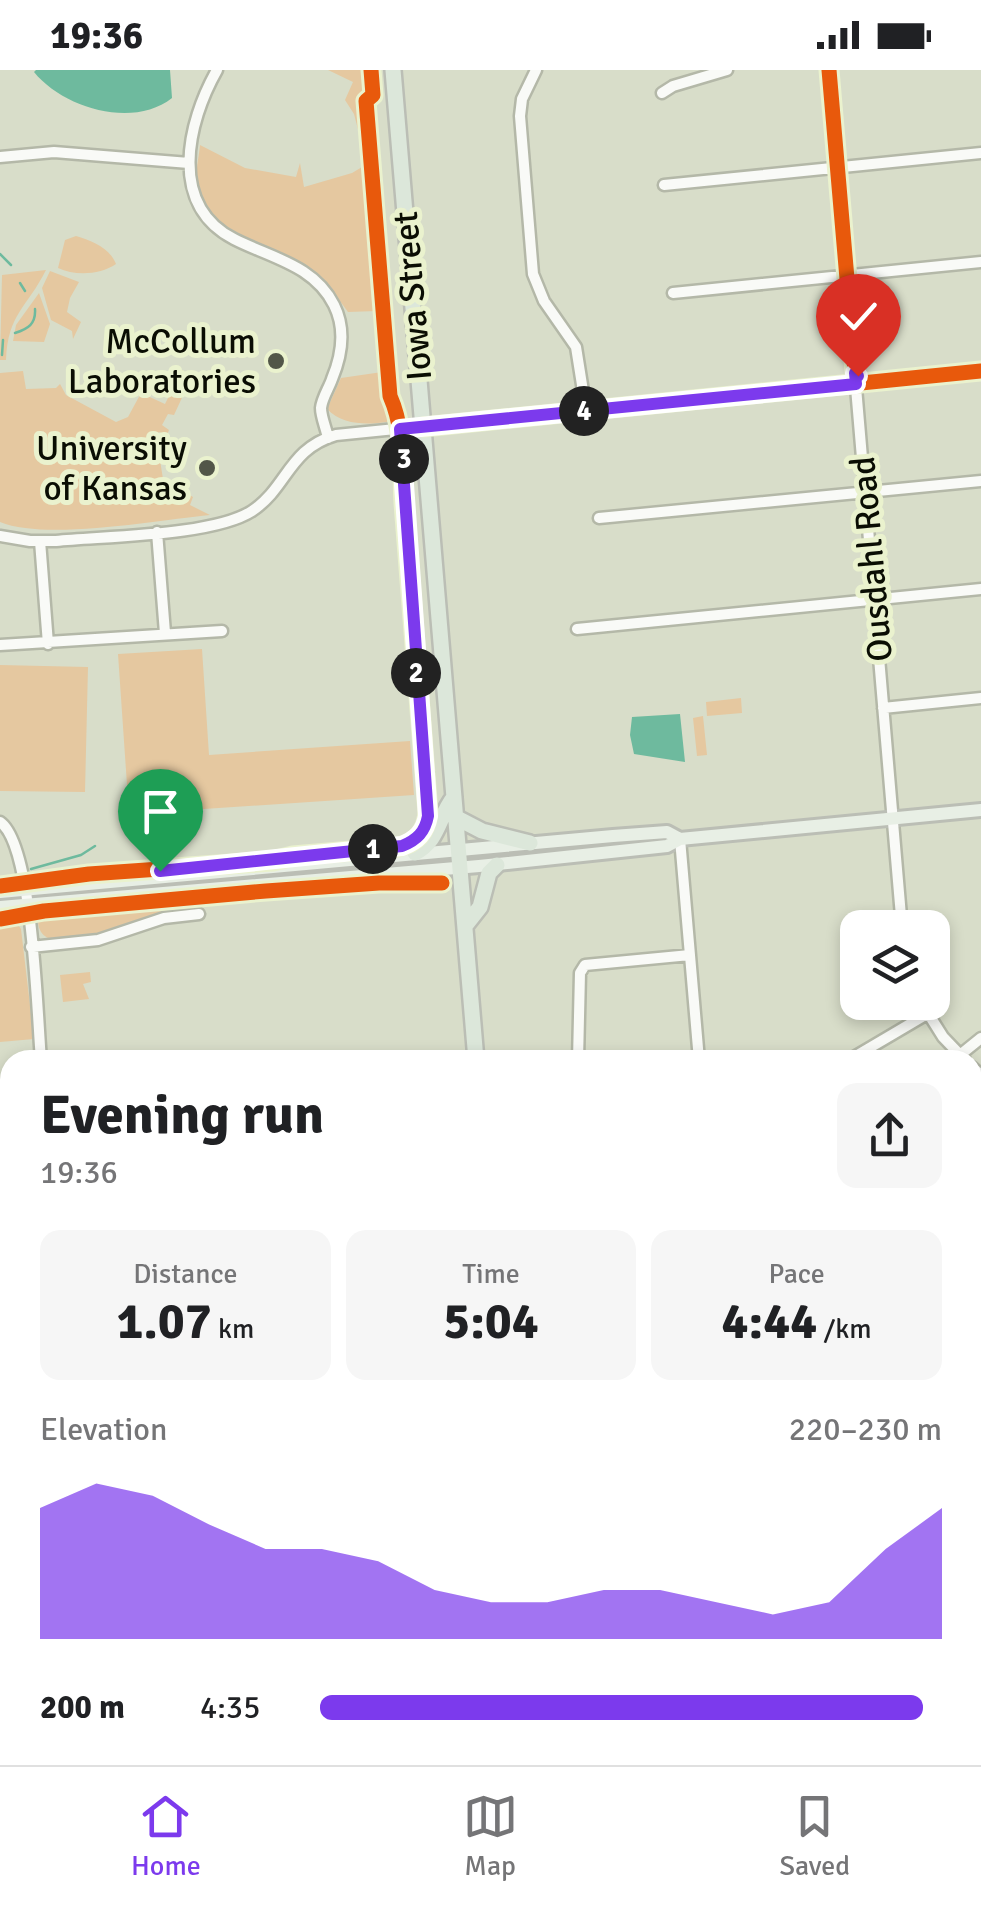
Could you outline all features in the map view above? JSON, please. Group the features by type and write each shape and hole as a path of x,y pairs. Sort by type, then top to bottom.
{"highway":[{"name":"Iowa Street","path":"393,70 475,1050"},
{"path":"416,853 433,840 440,814 454,796"},
{"path":"455,817 473,828 530,844"},
{"path":"464,926 480,907 489,873 497,864"}],"main road":[{"path":"0,892 26,898 460,868 667,846 680,839 981,810"},
{"path":"0,907 26,898 416,853 667,832 680,839"}],"street":[{"path":"217,70 201,104 189,164 194,198 213,225 240,242 300,268 318,282 333,303 342,340 337,367 321,407 328,438"},
{"path":"536,70 522,99 520,116 533,274 544,301 576,347 586,410"},
{"path":"662,93 727,70"},
{"name":"Ousdahl Road","path":"829,70 901,910"},
{"path":"0,157 54,152 189,164"},
{"path":"664,185 981,153"},
{"path":"673,293 981,262"},
{"path":"0,536 40,542 216,526 240,518 273,492 304,450 328,438 855,378 868,382 981,371"},
{"path":"857,396 868,382"},
{"path":"599,518 981,481"},
{"path":"157,532 165,633"},
{"path":"40,542 48,644"},
{"path":"578,629 981,589"},
{"path":"0,644 222,631"},
{"path":"883,708 981,698"},
{"path":"0,822 9,828 21,860 39,1050"},
{"path":"0,837 14,840"},
{"path":"680,839 698,1050"},
{"path":"31,947 98,940 164,918 199,914"},
{"path":"578,1050 580,973 585,964 690,955"},
{"path":"869,1050 916,1020"},
{"path":"931,1020 955,1050"}],"shaded area":[{"path":"36,70 170,70 172,98 138,112 99,110 62,96"},
{"path":"328,70 361,70 387,422 347,421 327,409 341,378 382,372 377,311 348,312 307,268 238,233 212,214 202,201 197,184 200,145 245,168 296,177 300,163 304,187 352,173 367,164 354,114 345,100 353,82"},
{"path":"76,236 105,249 116,264 87,273 58,268 65,240"},
{"path":"46,270 10,331 6,360 0,360 2,275"},
{"path":"50,271 79,282 67,312 81,322 73,339 72,331 51,320 42,288"},
{"path":"39,293 50,324 44,342 13,341 16,325"},
{"path":"182,370 192,376 174,415 168,414 162,425 169,430 167,435 159,432 154,440 163,445 163,479 193,497 190,505 210,515 45,530 0,522 0,373 23,371 26,389 56,388 60,384 66,395 116,422 128,417 141,393 165,404"},
{"path":"202,649 209,755 410,741 414,795 129,814 118,654"},
{"path":"0,665 88,667 85,792 0,791"},
{"path":"741,698 742,713 707,716 706,702"},
{"path":"680,714 685,762 634,754 632,717"},
{"path":"703,716 707,755 697,756 693,718"},
{"path":"192,895 193,910 159,915 69,941 53,940 42,933 38,920 46,909"},
{"path":"0,916 14,919 21,929 34,1039 0,1042"},
{"path":"90,972 91,982 83,984 89,999 63,1002 60,975"}],"waterway":[{"path":"0,254 11,265"},
{"path":"20,283 25,291"},
{"path":"15,333 30,325 35,309"},
{"path":"2,355 3,340"},
{"path":"422,657 430,772 434,772"},
{"path":"31,869 81,855 95,846"}],"cycle path":[{"path":"0,886 89,874 273,861 398,847 410,843 425,826 428,813 402,448 390,396 366,101 373,95 371,70"},
{"path":"829,70 856,383"},
{"path":"423,427 981,371"},
{"path":"0,919 44,911 266,891 442,883"}],"place":[{"name":"McCollum Laboratories","path":"276,361"},
{"name":"University of Kansas","path":"207,468"}],"route":[{"path":"160,871 402,846 424,829 428,816 400,429 856,384 855,373 858,376"}]}
